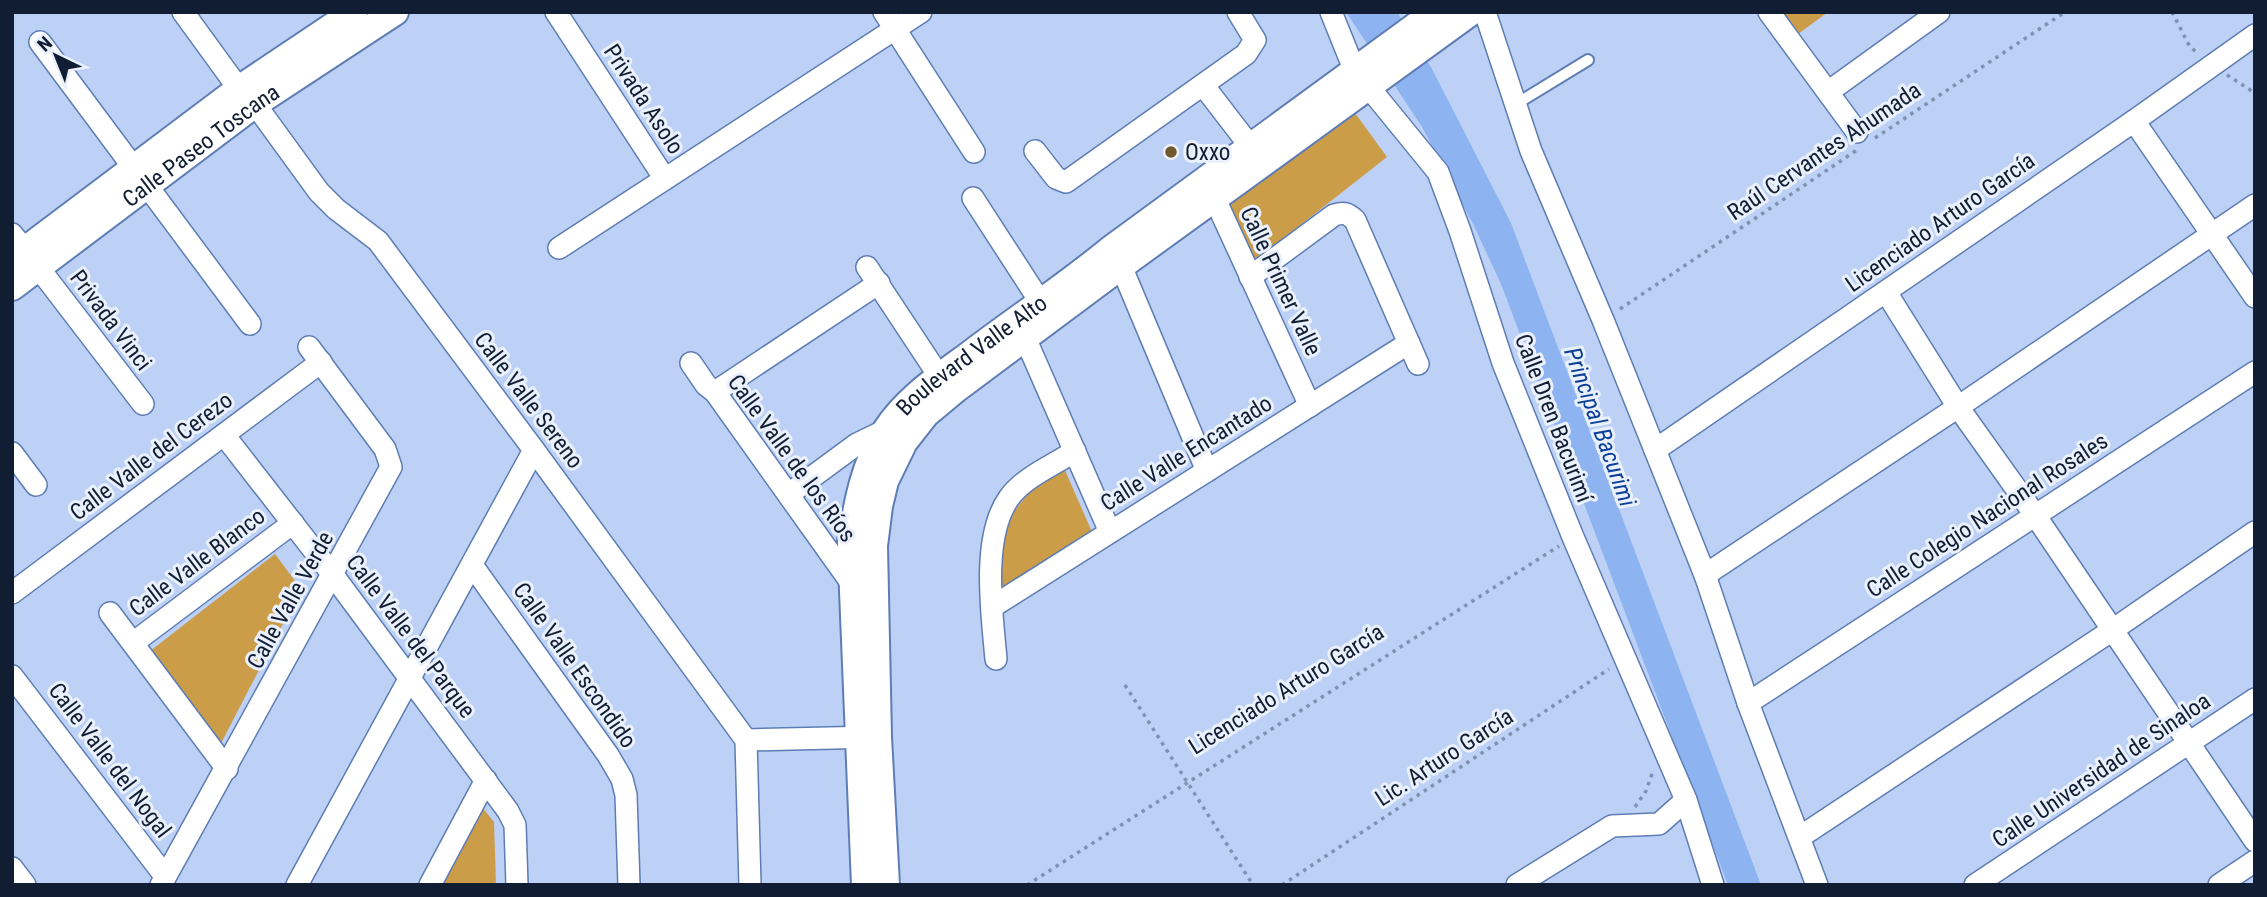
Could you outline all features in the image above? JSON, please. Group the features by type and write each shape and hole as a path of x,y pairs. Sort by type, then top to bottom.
{"street":[{"name":"Calle Valle Sereno","path":"183,12 319,192 335,209 378,241 747,740"},
{"name":"Calle Paseo Toscana","path":"12,287 22,253 140,177 354,12"},
{"name":"Calle Paseo Toscana","path":"247,97 395,12"},
{"name":"Privada Asolo","path":"556,12 665,179"},
{"path":"559,248 665,179 889,21 921,12"},
{"path":"1035,150 1056,178 1066,182 1246,54 1255,40 1238,12"},
{"name":"Calle Dren Bacurimí","path":"1331,12 1366,74 1438,172 1503,363 1573,537 1686,800 1713,885"},
{"path":"1485,12 1531,151 1603,320 1704,575 1748,703 1817,885"},
{"path":"1769,12 1863,140"},
{"path":"1828,92 1915,19 1939,12"},
{"name":"Boulevard Valle Alto","path":"886,885 852,584 851,542 859,494 870,462 886,430 911,401 939,376 1121,266 1210,189 1250,146 1453,16"},
{"path":"889,21 974,152"},
{"name":"Licenciado Arturo García","path":"1654,450 2134,121 2254,35"},
{"path":"40,42 250,324"},
{"name":"Boulevard Valle Alto","path":"865,885 874,546 878,506 904,442 926,414 1021,328 1041,303 1210,189 1366,74"},
{"path":"1203,85 1250,146"},
{"path":"2134,121 2255,297"},
{"name":"Calle Primer Valle","path":"1210,189 1310,406"},
{"path":"973,198 1041,303"},
{"path":"1704,575 1958,407 2255,205"},
{"path":"1251,277 1334,215 1349,214 1418,364"},
{"name":"Privada Vinci","path":"22,253 143,404"},
{"path":"1121,266 1207,471"},
{"path":"715,392 873,275 939,376"},
{"path":"1886,292 1958,407 2035,515 2255,841"},
{"path":"1021,328 1111,532"},
{"name":"Calle Valle Encantado","path":"992,607 1409,343"},
{"name":"Calle Valle del Cerezo","path":"12,593 224,435 315,354"},
{"name":"Calle Valle Verde","path":"163,881 391,467 385,449 315,354"},
{"name":"Calle Valle de los Ríos","path":"691,363 706,385 715,392 852,584"},
{"name":"Calle Colegio Nacional Rosales","path":"1748,703 2255,372"},
{"path":"789,494 857,444 886,430"},
{"name":"Calle Valle del Parque","path":"224,435 333,575 486,780 514,825 517,885"},
{"path":"308,879 410,678 534,450"},
{"path":"996,659 992,607 992,549 999,518 1009,498 1027,481 1075,451"},
{"path":"12,453 36,485"},
{"name":"Calle Valle Blanco","path":"133,643 293,523"},
{"path":"1800,837 2111,631 2255,531"},
{"name":"Calle Valle Escondido","path":"472,565 608,754 622,779 629,885"},
{"path":"110,613 227,769"},
{"name":"Calle Valle del Nogal","path":"12,676 163,881"},
{"name":"Calle Universidad de Sinaloa","path":"1975,885 2255,699"},
{"path":"750,885 747,740 868,737"},
{"path":"429,885 486,780"},
{"path":"1659,824 1686,800"},
{"path":"1517,885 1612,826 1659,824 1697,836"},
{"path":"2220,885 2255,861"}],"lane":[{"path":"1516,104 1588,60"}],"path":[{"name":"Raúl Cervantes Ahumada","path":"1603,320 1863,140 2065,12"},
{"name":"Licenciado Arturo García","path":"1027,885 1573,537"},
{"name":"Lic. Arturo García","path":"1282,885 1625,658"},
{"path":"1125,685 1253,885"},
{"path":"1612,826 1637,806 1662,744"}],"shaded area":[{"path":"1776,12 1828,12 1794,37"},
{"path":"1355,113 1387,157 1253,262 1228,205"},
{"path":"1064,468 1092,532 998,591 997,550 1009,518 1031,490"},
{"path":"275,554 301,589 217,751 145,655"},
{"path":"482,807 494,822 496,885 439,885"}],"water":[{"path":"1346,12 1397,12 1431,67 1511,223 1761,885 1728,885 1501,284 1422,127"}],"place":[{"name":"Oxxo","path":"1171,152"}],"water label":[{"name":"Principal Bacurimi","path":"1600,427"}]}
